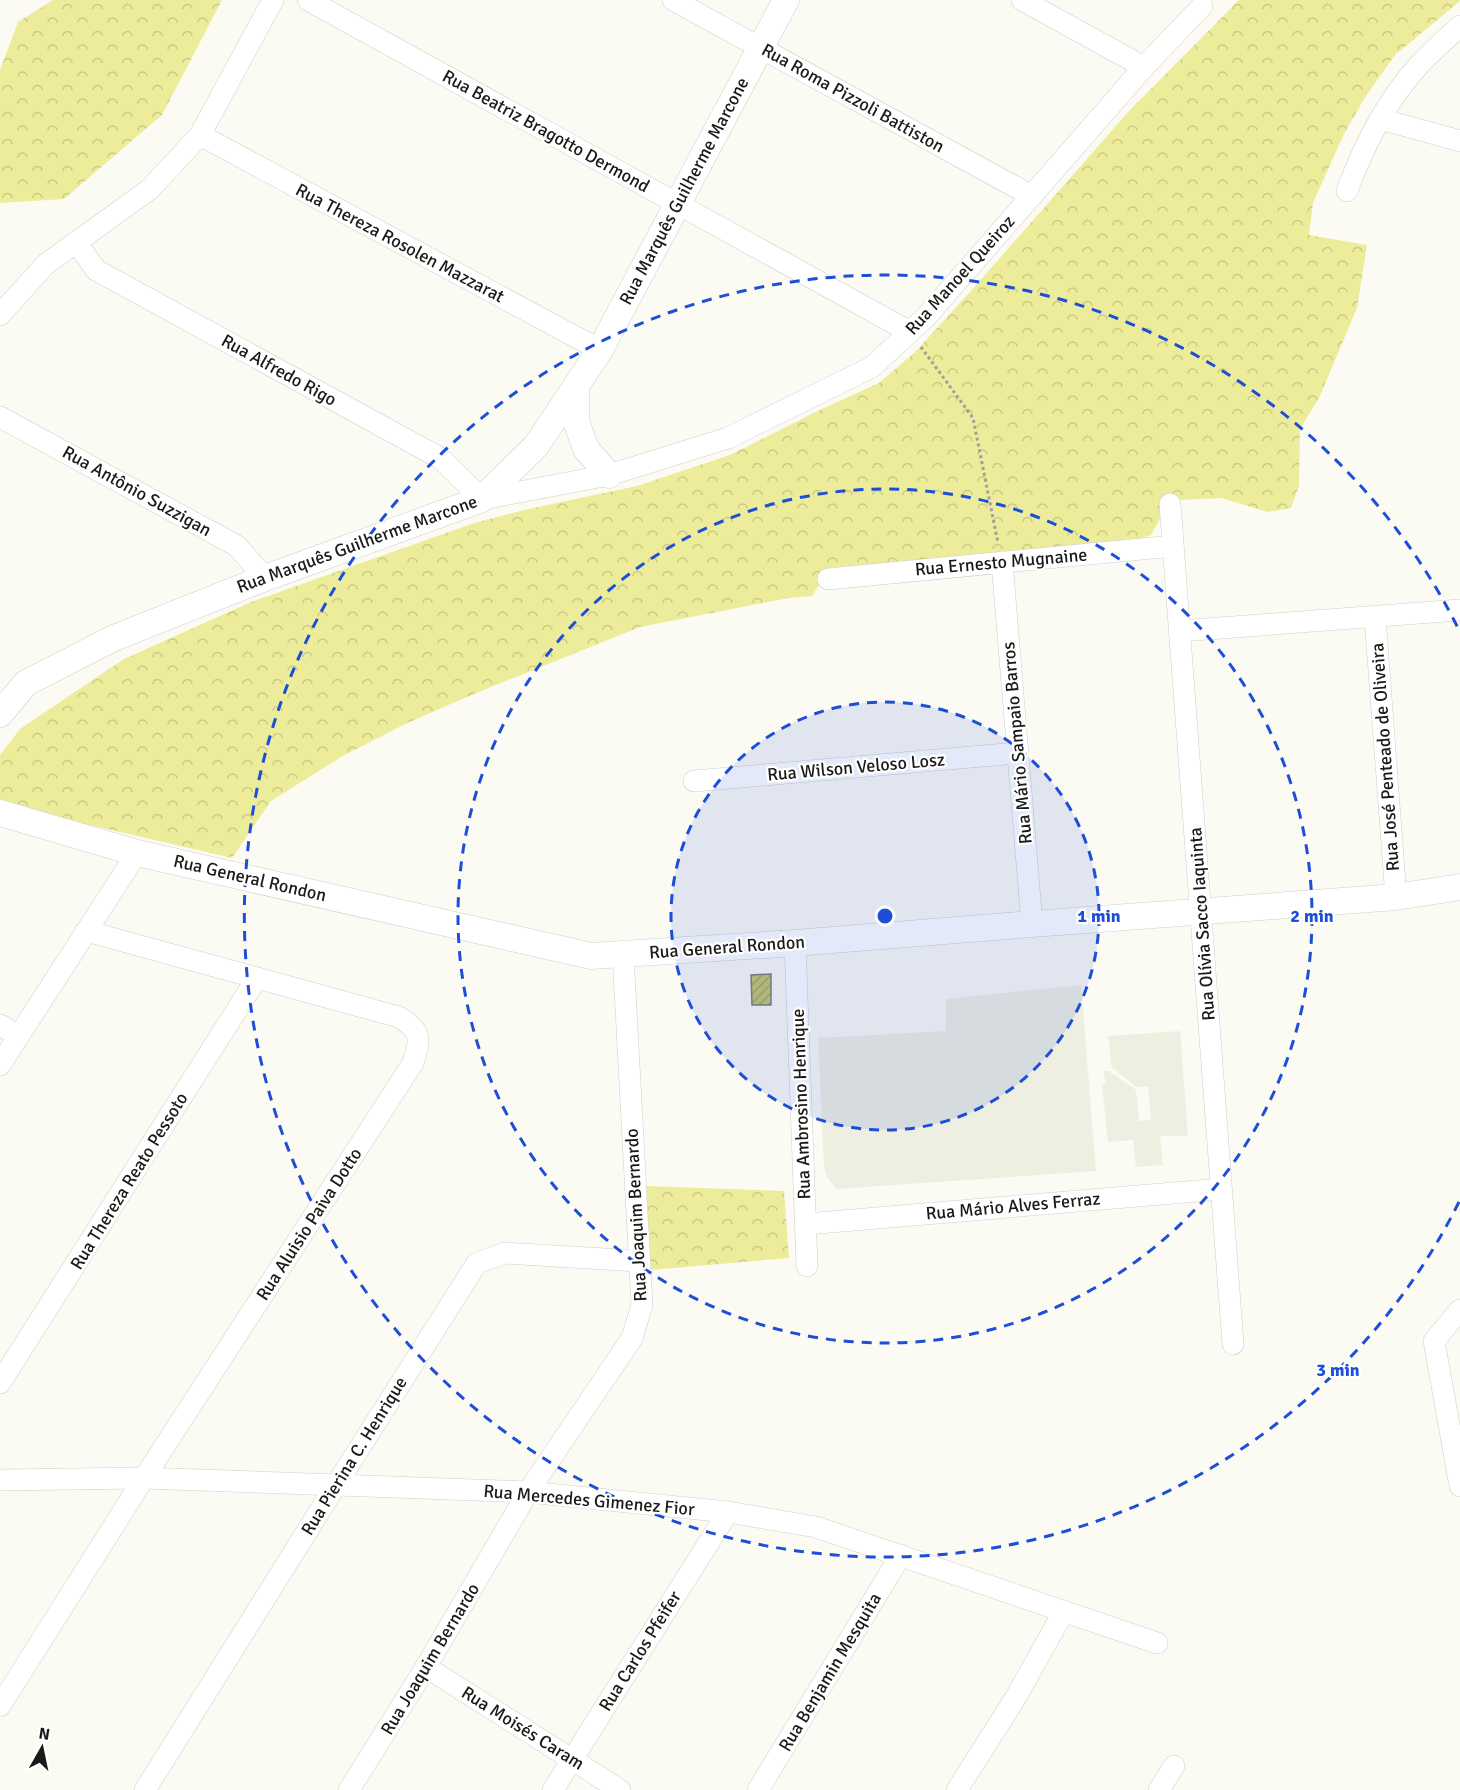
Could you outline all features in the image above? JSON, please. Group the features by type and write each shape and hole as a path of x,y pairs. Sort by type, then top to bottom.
{"street":[{"path":"0,315 46,264 150,189 200,135 273,0"},
{"name":"Rua Beatriz Bragotto Dermond","path":"308,0 910,332"},
{"name":"Rua Roma Pizzoli Battiston","path":"673,0 1032,195"},
{"name":"Rua Marquês Guilherme Marcone","path":"0,714 26,683 114,638 265,578 482,499 536,446 600,350 786,0"},
{"path":"1022,0 1144,67"},
{"name":"Rua Manoel Queiroz","path":"482,499 609,475 728,438 872,367 926,317 1144,67 1202,6"},
{"path":"1347,191 1360,158 1394,97 1420,64 1460,26"},
{"path":"1380,119 1460,141"},
{"name":"Rua Thereza Rosolen Mazzarat","path":"200,135 600,350"},
{"name":"Rua Alfredo Rigo","path":"76,242 96,270 440,458 482,499"},
{"path":"576,386 576,421 586,449 609,475"},
{"name":"Rua Antônio Suzzigan","path":"0,417 237,546 265,578"},
{"name":"Rua Olívia Sacco Iaquinta","path":"1170,504 1233,1344"},
{"name":"Rua Ernesto Mugnaine","path":"828,579 1173,546"},
{"name":"Rua Mário Sampaio Barros","path":"1002,562 1032,924"},
{"path":"1180,631 1460,610"},
{"name":"Rua José Penteado de Oliveira","path":"1375,616 1396,897"},
{"path":"0,681 26,683"},
{"name":"Rua Wilson Veloso Losz","path":"694,781 1018,753"},
{"name":"Rua General Rondon","path":"3,811 137,853 591,956 795,943 1396,897 1460,887"},
{"path":"0,1065 137,853"},
{"name":"Rua Aluisio Paiva Dotto","path":"0,1706 144,1478 413,1063 419,1043 413,1026 399,1017 86,931"},
{"name":"Rua Ambrosino Henrique","path":"795,943 807,1266"},
{"name":"Rua Joaquim Bernardo","path":"349,1790 426,1667 528,1492 632,1338 642,1305 623,954"},
{"name":"Rua Thereza Reato Pessoto","path":"0,1383 257,978"},
{"path":"0,1025 18,1036"},
{"name":"Rua Mário Alves Ferraz","path":"806,1224 1221,1189"},
{"name":"Rua Pierina C. Henrique","path":"145,1790 477,1263 505,1252 639,1261"},
{"path":"1460,1310 1434,1341 1460,1486"},
{"name":"Rua Mercedes Gimenez Fior","path":"0,1480 144,1478 528,1492 728,1512 816,1527 1157,1643"},
{"name":"Rua Carlos Pfeifer","path":"553,1790 728,1512"},
{"name":"Rua Benjamin Mesquita","path":"759,1790 901,1555"},
{"path":"957,1790 1016,1696 1064,1611"},
{"name":"Rua Moisés Caram","path":"426,1667 620,1790"},
{"path":"1159,1790 1174,1766"}],"path":[{"path":"910,332 973,418 1002,562"}],"shaded area":[{"path":"1081,985 1096,1171 836,1189 827,1177 824,1167 818,1038 946,1031 946,999"},
{"path":"1180,1031 1188,1136 1160,1136 1163,1165 1136,1167 1133,1140 1108,1142 1102,1085 1106,1084 1103,1071 1109,1071 1136,1090 1139,1121 1151,1120 1148,1087 1137,1087 1112,1068 1108,1036"}],"green space":[{"path":"53,0 222,0 162,115 64,199 0,203 0,70 18,22"},
{"path":"1239,0 1460,0 1395,55 1364,99 1344,134 1313,203 1309,235 1367,245 1357,308 1319,398 1300,429 1299,486 1291,508 1268,512 1221,498 1161,501 1161,517 1151,535 1136,540 830,568 812,596 789,598 640,627 407,723 341,757 271,801 232,858 21,809 0,801 0,755 20,729 124,659 251,602 474,523 637,486 730,455 879,383 914,353 1129,111"},
{"path":"645,1186 784,1191 789,1258 650,1270"}],"building":[{"path":"771,974 771,1005 752,1005 751,975"}]}
